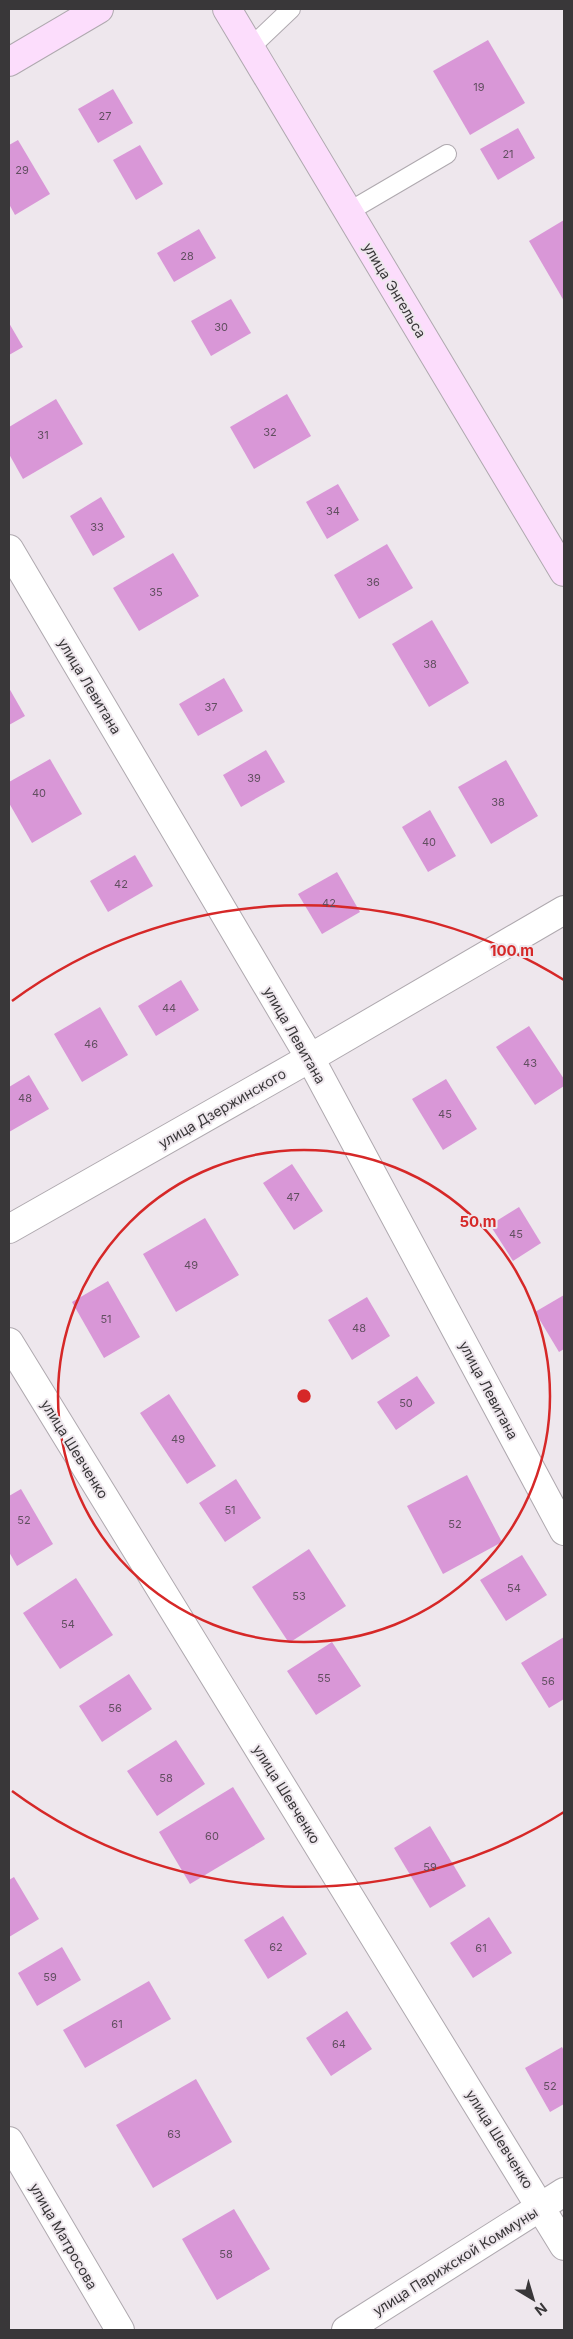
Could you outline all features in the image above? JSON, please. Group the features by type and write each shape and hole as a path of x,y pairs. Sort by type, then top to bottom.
{"street":[{"path":"9,62 98,9"},
{"name":"улица Энгельса","path":"227,9 564,572"},
{"name":"улица Левитана","path":"9,549 310,1058 564,1530"},
{"name":"улица Дзержинского","path":"9,1229 310,1058 564,910"},
{"name":"улица Шевченко","path":"9,1342 542,2207 564,2246"},
{"name":"улица Матросова","path":"9,2141 120,2330"},
{"name":"улица Парижской Коммуны","path":"346,2330 564,2192"}],"lane":[{"path":"250,48 291,9"},
{"path":"348,212 448,154"}],"building":[{"path":"488,40 525,103 470,135 433,71"},
{"path":"113,89 133,123 98,143 78,109"},
{"path":"518,128 535,158 498,180 480,149"},
{"path":"18,140 50,194 15,215 9,204 9,145"},
{"path":"140,145 163,184 136,200 113,160"},
{"path":"564,220 564,301 529,241"},
{"path":"199,229 216,258 174,282 157,253"},
{"path":"231,299 251,333 211,356 191,321"},
{"path":"9,323 23,347 9,355"},
{"path":"287,394 311,436 254,469 230,427"},
{"path":"56,399 83,444 23,479 9,454 9,427"},
{"path":"338,484 359,520 327,539 306,502"},
{"path":"101,497 125,537 93,556 70,516"},
{"path":"387,544 413,588 359,619 334,575"},
{"path":"173,553 199,596 139,631 113,588"},
{"path":"432,620 469,683 429,707 392,644"},
{"path":"224,678 243,711 198,736 179,704"},
{"path":"9,688 25,716 9,725"},
{"path":"266,750 285,782 241,807 223,775"},
{"path":"50,759 82,814 32,843 9,803 9,782"},
{"path":"506,760 538,816 491,844 458,787"},
{"path":"430,810 456,856 428,872 402,827"},
{"path":"135,855 153,886 108,912 90,881"},
{"path":"337,872 360,912 322,934 298,894"},
{"path":"181,980 199,1010 156,1036 138,1006"},
{"path":"100,1007 128,1055 82,1082 54,1034"},
{"path":"529,1026 564,1079 564,1086 535,1105 496,1047"},
{"path":"29,1075 49,1109 9,1132 9,1087"},
{"path":"446,1079 477,1129 443,1150 412,1099"},
{"path":"292,1164 323,1211 294,1230 263,1183"},
{"path":"519,1207 541,1243 513,1261 490,1225"},
{"path":"205,1218 239,1275 176,1312 143,1254"},
{"path":"108,1281 140,1337 104,1358 72,1302"},
{"path":"564,1295 564,1349 559,1352 535,1312"},
{"path":"367,1297 390,1336 352,1360 328,1320"},
{"path":"417,1376 435,1403 396,1430 377,1402"},
{"path":"169,1394 216,1466 187,1484 140,1413"},
{"path":"467,1475 502,1542 443,1574 407,1506"},
{"path":"236,1479 261,1518 225,1542 199,1503"},
{"path":"21,1489 53,1544 17,1566 9,1552 9,1496"},
{"path":"309,1549 346,1606 289,1643 252,1587"},
{"path":"522,1555 547,1595 506,1621 480,1580"},
{"path":"76,1578 113,1635 60,1669 23,1613"},
{"path":"564,1637 564,1699 549,1708 521,1663"},
{"path":"332,1642 361,1686 316,1715 287,1671"},
{"path":"129,1674 152,1709 102,1742 79,1706"},
{"path":"176,1740 205,1784 157,1816 127,1771"},
{"path":"233,1787 265,1839 190,1884 159,1832"},
{"path":"430,1826 466,1886 430,1908 394,1848"},
{"path":"14,1877 39,1919 9,1937 9,1880"},
{"path":"283,1916 307,1954 268,1979 244,1940"},
{"path":"489,1917 512,1953 473,1978 450,1943"},
{"path":"62,1947 81,1980 37,2006 18,1973"},
{"path":"149,1981 171,2019 85,2068 63,2030"},
{"path":"347,2011 372,2049 331,2076 306,2038"},
{"path":"562,2047 564,2051 564,2104 550,2112 525,2068"},
{"path":"196,2079 232,2142 153,2188 116,2125"},
{"path":"234,2209 270,2269 217,2300 182,2239"}]}
